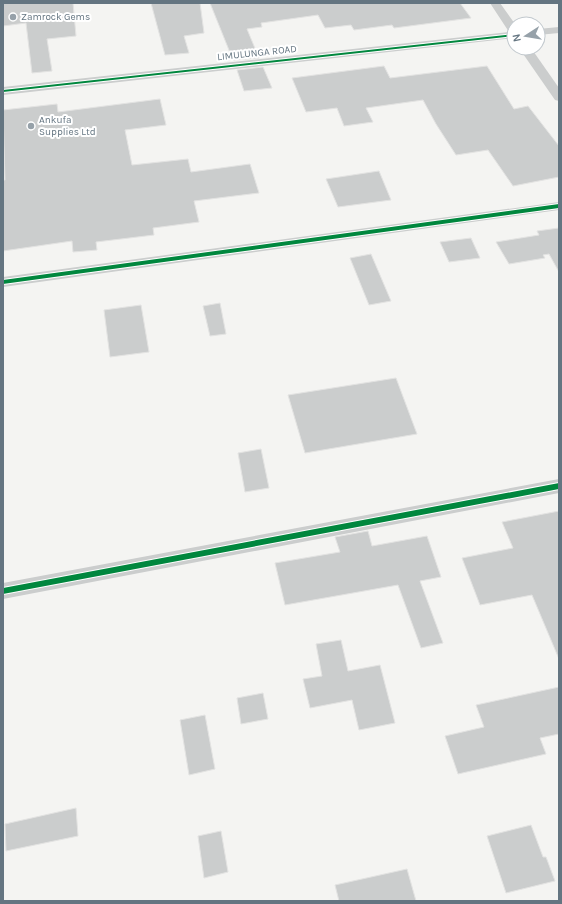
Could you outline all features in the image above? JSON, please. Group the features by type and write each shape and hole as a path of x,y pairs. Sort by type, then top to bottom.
{"street":[{"path":"495,3 506,19"},
{"path":"546,31 559,30"},
{"name":"LIMULUNGA ROAD","path":"3,91 506,36"},
{"path":"531,56 559,97"},
{"path":"3,282 559,206"},
{"path":"3,591 559,486"}],"building":[{"path":"3,3 73,3 76,36 47,39 52,71 32,73 26,23 3,26"},
{"path":"151,3 200,3 204,33 184,36 189,53 165,55"},
{"path":"210,3 460,3 471,18 394,28 392,25 354,30 351,25 325,28 318,15 261,23 262,27 247,29 259,58 233,60"},
{"path":"384,66 390,78 487,66 514,109 528,106 559,146 559,177 513,186 488,150 456,155 436,124 423,100 366,108 373,122 344,126 337,108 306,112 292,78"},
{"path":"263,67 272,88 244,91 237,70"},
{"path":"160,99 166,125 125,130 132,165 188,159 191,172 250,164 259,193 194,201 199,222 153,228 154,235 96,242 97,250 73,252 72,241 3,251 3,180 5,180 3,110 57,104 58,112"},
{"path":"379,171 391,200 338,207 326,179"},
{"path":"559,228 559,272 549,254 543,255 545,258 509,264 496,242 539,235 537,231"},
{"path":"471,238 480,258 449,262 440,242"},
{"path":"371,254 391,301 369,305 350,258"},
{"path":"220,303 226,334 210,336 203,306"},
{"path":"141,305 149,352 110,357 104,310"},
{"path":"396,378 417,434 305,453 288,395"},
{"path":"261,449 269,488 245,492 238,453"},
{"path":"559,511 559,659 532,595 480,605 462,558 513,548 502,522"},
{"path":"368,531 372,546 427,536 441,577 420,581 443,643 421,648 398,585 285,605 275,563 340,552 335,537"},
{"path":"341,640 348,671 380,665 395,723 359,730 352,700 310,708 303,679 322,676 316,644"},
{"path":"559,687 559,734 540,738 546,754 458,774 445,736 484,727 476,705"},
{"path":"263,693 268,719 241,724 237,698"},
{"path":"205,715 215,769 189,775 180,720"},
{"path":"76,808 78,836 6,851 5,824"},
{"path":"531,825 543,857 546,857 555,881 506,893 487,836"},
{"path":"221,831 228,872 204,878 198,836"},
{"path":"407,869 416,901 339,901 335,885"}],"cycle path":[{"path":"3,91 506,36"},
{"path":"3,282 559,206"},
{"path":"3,591 559,486"}],"place":[{"name":"Zamrock Gems","path":"13,17"},
{"name":"Ankufa Supplies Ltd","path":"31,126"}]}
